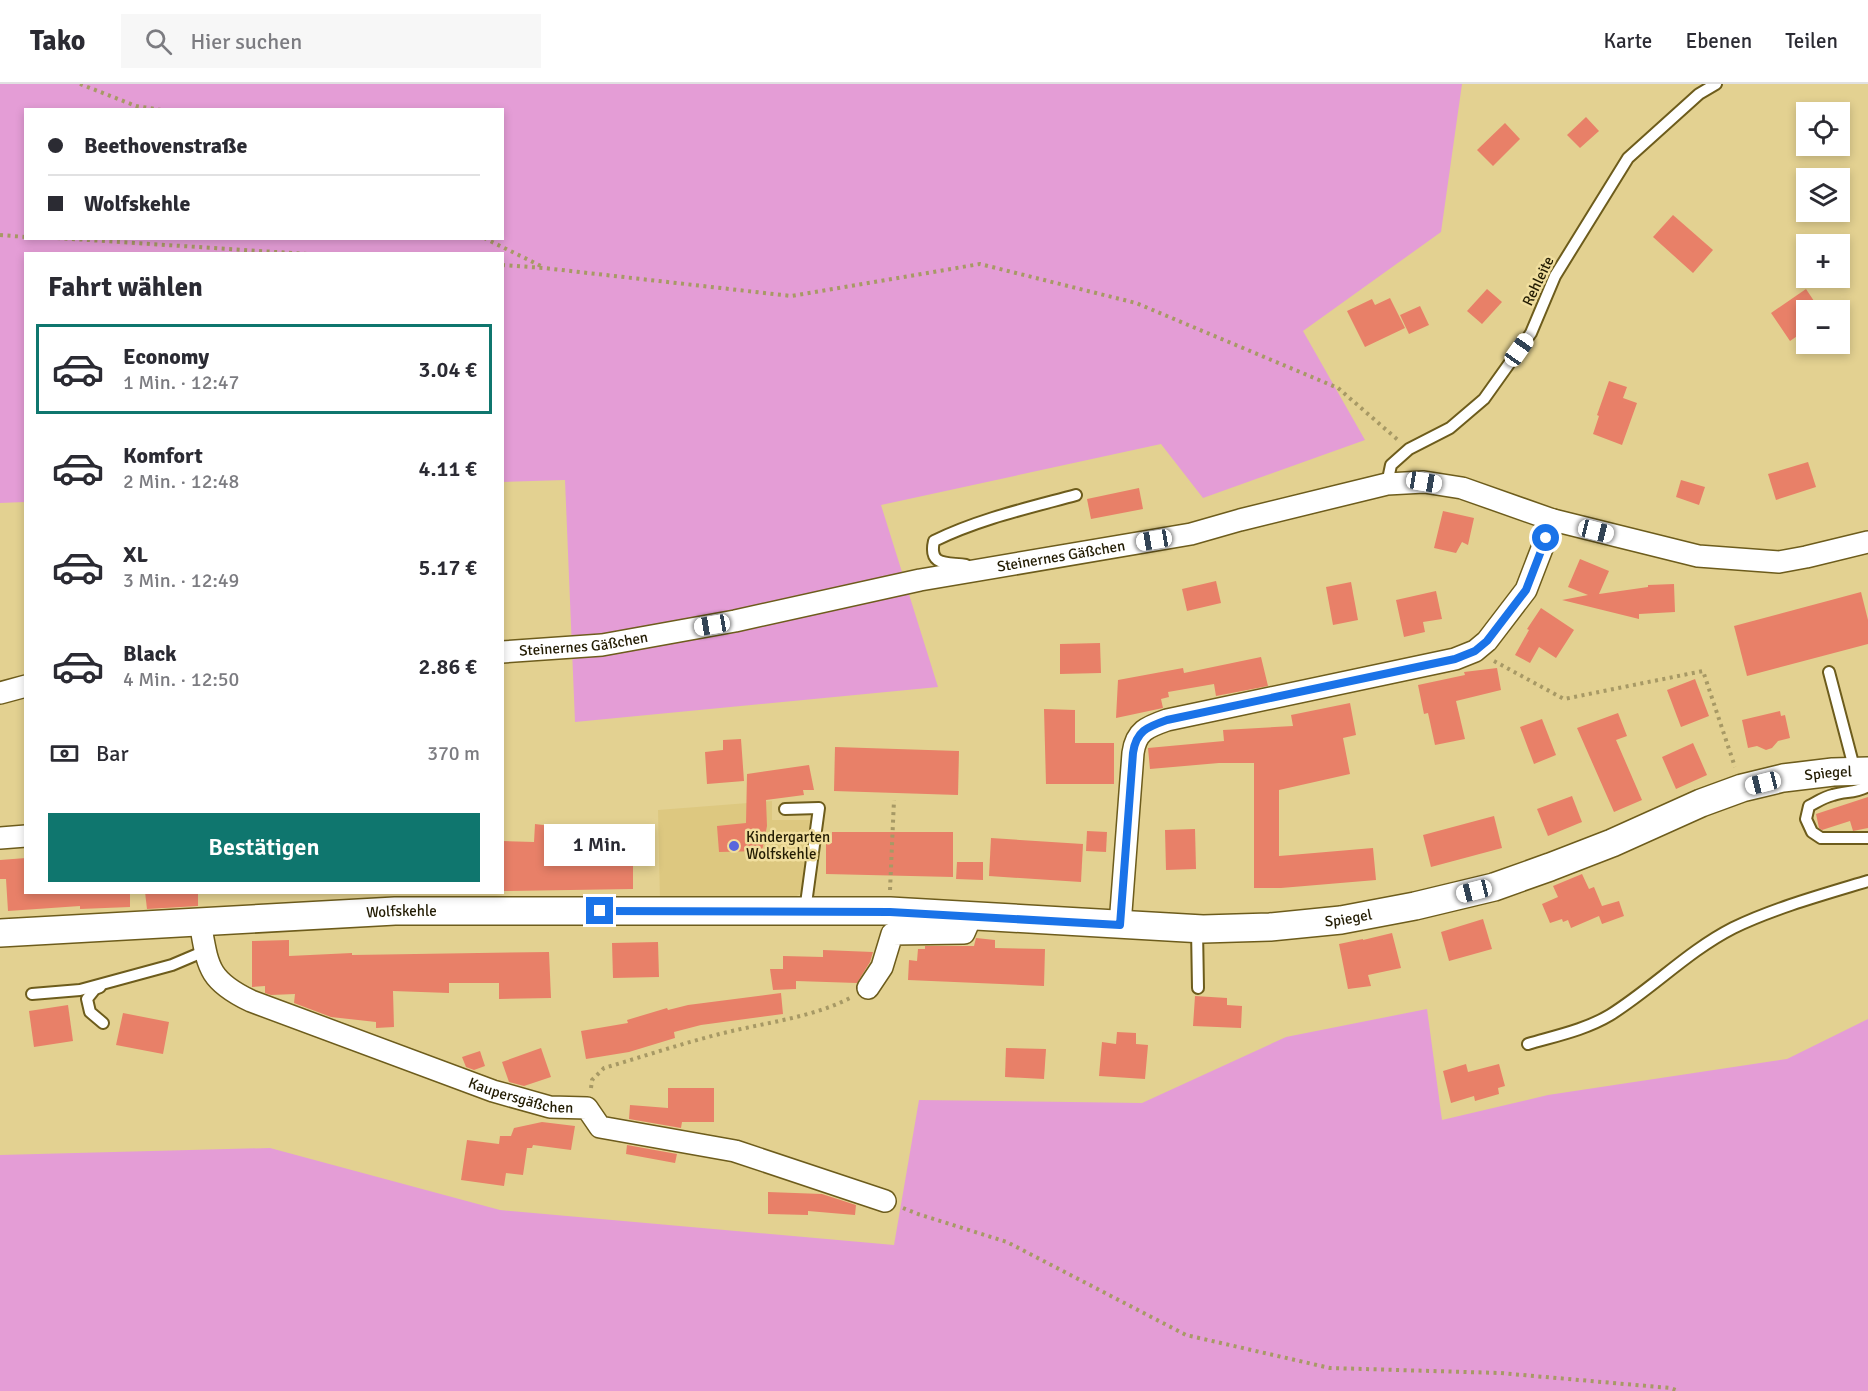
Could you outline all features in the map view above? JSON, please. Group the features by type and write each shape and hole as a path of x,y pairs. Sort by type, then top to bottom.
{"street":[{"name":"Steinernes Gäßchen","path":"504,652 602,645 735,621 920,580 1191,534 1387,484 1424,482 1462,488 1553,520 1698,556 1779,562 1868,542"},
{"path":"1120,925 1133,753 1135,740 1142,732 1152,725 1167,720 1455,659 1475,651 1487,641 1526,590 1553,520"},
{"path":"0,693 24,687"},
{"name":"Spiegel","path":"805,912 890,912 1197,929 1270,927 1341,920 1415,906 1494,886 1612,843 1701,803 1742,788 1783,778 1833,772 1864,776"},
{"path":"0,838 24,836"},
{"name":"Wolfskehle","path":"0,933 395,911 805,912"},
{"path":"868,988 882,967 892,934 964,933 971,917"},
{"name":"Kaupersgäßchen","path":"200,922 207,963 218,980 231,992 251,1001 493,1091 550,1107 587,1108 600,1127 735,1151 885,1201"}],"lane":[{"name":"Rehleite","path":"1387,484 1391,465 1409,449 1449,428 1484,399 1531,333 1555,276 1628,158 1699,94 1716,84"},
{"path":"984,569 940,562 932,550 934,541 979,523 1076,495"},
{"path":"1829,672 1864,776"},
{"name":"Spiegel","path":"1864,776 1862,790 1834,794 1819,800 1809,806 1806,819 1812,832 1821,838 1868,838"},
{"path":"785,809 819,808 805,912"},
{"path":"1528,1044 1592,1024 1608,1016 1697,950 1734,928 1825,894 1868,881"},
{"path":"1197,929 1198,988"},
{"path":"32,994 80,990 172,965 205,951"},
{"path":"104,1023 90,1012 87,999 95,989 108,983"}],"path":[{"path":"80,84 136,105 152,108"},
{"path":"0,235 24,237"},
{"path":"88,240 276,252"},
{"path":"488,240 544,268"},
{"path":"504,265 791,296 980,264 1136,303 1338,387 1409,449"},
{"path":"1475,651 1564,699 1703,671 1742,788"},
{"path":"890,912 894,801"},
{"path":"592,1080 604,1068 726,1032 805,1015 841,1003 868,988"},
{"path":"885,1201 918,1215 1007,1242 1186,1335 1330,1368 1500,1373 1670,1388 1679,1391"}],"shaded area":[{"path":"0,84 1462,84 1441,232 1303,331 1365,440 1203,498 1161,444 881,505 938,687 575,722 565,480 504,482 504,252 24,252 24,502 0,503"},
{"name":"Kindergarten Wolfskehle","path":"772,801 772,820 812,820 807,871 800,894 792,899 660,901 658,810"},
{"path":"1427,1009 1442,1120 1548,1095 1787,1059 1868,1019 1868,1391 0,1391 0,1155 270,1148 500,1210 894,1245 919,1100 1142,1103 1286,1037"}],"building":[{"path":"1586,117 1599,131 1580,148 1567,135"},
{"path":"1505,123 1520,139 1493,166 1477,150"},
{"path":"1673,215 1713,250 1693,273 1653,237"},
{"path":"1487,289 1502,302 1482,324 1467,311"},
{"path":"1806,289 1813,300 1796,300 1796,337 1790,341 1771,313"},
{"path":"1390,298 1405,328 1365,347 1347,311 1372,299 1375,305"},
{"path":"1420,306 1429,325 1409,334 1400,315"},
{"path":"1609,381 1627,387 1623,398 1637,403 1622,445 1593,434"},
{"path":"1808,462 1816,487 1776,500 1768,474"},
{"path":"1681,480 1705,487 1699,505 1676,497"},
{"path":"1139,488 1143,509 1091,519 1087,499"},
{"path":"1443,511 1474,518 1468,545 1462,542 1456,553 1434,548"},
{"path":"1580,559 1609,571 1599,594 1648,587 1648,585 1674,584 1675,612 1639,614 1639,619 1562,600 1588,595 1568,587"},
{"path":"1216,581 1221,603 1187,611 1182,589"},
{"path":"1351,582 1358,620 1333,625 1326,587"},
{"path":"1436,591 1442,619 1423,622 1425,632 1404,637 1396,600"},
{"path":"1861,592 1868,620 1868,644 1747,676 1734,626"},
{"path":"1541,608 1574,630 1556,658 1539,647 1530,663 1515,655 1529,630 1527,629"},
{"path":"1100,643 1101,673 1060,674 1060,644"},
{"path":"1261,657 1268,686 1216,696 1214,684 1168,692 1169,697 1161,699 1163,708 1116,718 1118,680 1183,668 1184,673"},
{"path":"1497,668 1501,690 1456,701 1465,739 1435,745 1428,713 1424,714 1418,685 1465,675 1464,672"},
{"path":"1695,679 1709,716 1681,727 1667,690"},
{"path":"1350,703 1356,735 1343,738 1350,774 1279,790 1279,856 1373,848 1376,880 1254,888 1254,763 1219,763 1150,769 1148,748 1224,741 1223,730 1293,726 1291,715"},
{"path":"1044,709 1075,710 1075,743 1114,743 1114,784 1046,784"},
{"path":"1780,711 1781,716 1785,715 1790,738 1778,741 1772,748 1766,750 1757,746 1748,748 1742,720"},
{"path":"1618,713 1627,736 1616,740 1642,800 1614,812 1577,728"},
{"path":"1542,719 1556,755 1534,764 1520,727"},
{"path":"741,739 744,781 707,784 705,752 723,750 723,740"},
{"path":"1693,743 1707,775 1676,789 1662,757"},
{"path":"835,747 959,751 958,795 834,791"},
{"path":"809,765 814,790 803,790 804,795 766,800 767,826 762,851 719,852 717,826 746,823 747,774"},
{"path":"1572,796 1582,822 1548,836 1537,809"},
{"path":"1868,797 1868,828 1853,831 1850,821 1822,830 1819,828 1816,814"},
{"path":"1494,816 1502,848 1431,867 1423,835"},
{"path":"535,824 551,826 550,849 633,845 633,889 504,891 504,841 534,842"},
{"path":"1195,829 1196,869 1166,870 1165,830"},
{"path":"1087,831 1107,832 1106,852 1086,851"},
{"path":"832,832 953,832 953,877 826,874 826,844 832,843"},
{"path":"991,838 1083,844 1081,882 989,876"},
{"path":"24,858 24,894 130,894 130,907 80,909 80,906 8,911 6,879 0,879 0,860"},
{"path":"957,862 983,862 983,880 956,879"},
{"path":"1582,874 1589,889 1594,887 1602,906 1619,901 1624,916 1602,924 1599,916 1571,928 1568,920 1563,922 1562,919 1550,923 1542,904 1558,897 1553,886"},
{"path":"145,894 198,894 198,906 147,909"},
{"path":"1483,919 1492,949 1449,961 1441,932"},
{"path":"1392,933 1401,968 1368,975 1371,986 1348,989 1339,944"},
{"path":"976,938 995,940 995,948 1045,949 1044,986 908,980 909,960 917,961 918,949 925,949 925,946 974,946"},
{"path":"289,940 289,956 352,953 352,955 549,952 551,998 499,999 499,983 449,983 449,993 393,991 394,1027 376,1028 376,1022 331,1017 294,1003 295,994 271,995 265,993 265,986 252,987 252,941"},
{"path":"658,942 659,977 613,978 612,943"},
{"path":"823,950 873,952 870,962 857,983 796,981 796,989 773,990 770,969 783,969 783,956 823,957"},
{"path":"781,993 783,1014 701,1025 674,1032 675,1038 629,1052 586,1059 581,1031 628,1023 627,1020 667,1008 668,1010 688,1005"},
{"path":"1195,996 1227,998 1227,1005 1242,1006 1241,1028 1193,1026"},
{"path":"68,1005 73,1041 34,1047 29,1011"},
{"path":"123,1013 169,1022 163,1054 116,1045"},
{"path":"1117,1032 1136,1033 1136,1044 1148,1045 1145,1079 1099,1076 1102,1042 1116,1044"},
{"path":"541,1048 551,1077 524,1086 509,1082 502,1062"},
{"path":"1006,1048 1046,1049 1044,1079 1005,1077"},
{"path":"480,1051 485,1066 474,1070 466,1067 462,1057"},
{"path":"1466,1064 1468,1072 1499,1064 1505,1086 1498,1088 1499,1094 1475,1101 1474,1096 1451,1103 1443,1071"},
{"path":"668,1088 714,1088 714,1122 682,1122 681,1128 629,1119 630,1105 668,1108"},
{"path":"542,1122 575,1126 571,1150 533,1145 532,1148 527,1148 523,1175 506,1173 504,1186 461,1180 467,1140 499,1144 500,1136 511,1136 514,1128"},
{"path":"627,1145 677,1154 675,1163 626,1154"},
{"path":"768,1192 822,1194 856,1205 855,1215 808,1211 808,1215 768,1214"}],"place":[{"name":"Kindergarten Wolfskehle","path":"734,846"}],"route":[{"path":"600,911 890,912 1120,925 1133,753 1135,740 1142,732 1152,725 1167,720 1455,659 1475,651 1487,641 1526,590 1546,538"}]}
